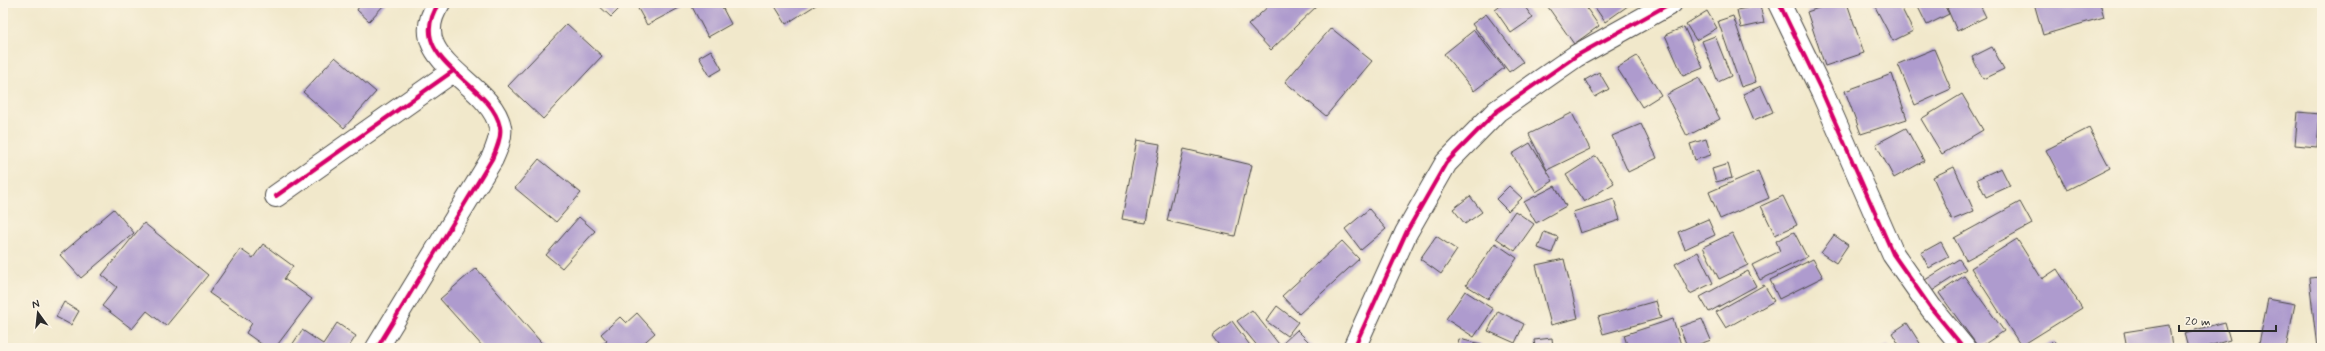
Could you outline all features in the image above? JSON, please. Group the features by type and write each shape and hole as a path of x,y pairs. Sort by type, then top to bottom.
{"street":[{"path":"377,348 492,159 498,144 500,127 495,113 486,100 441,60 433,43 430,27 435,9 439,3"},
{"path":"1354,348 1406,233 1446,163 1496,111 1576,56 1671,3"},
{"path":"1779,3 1822,92 1893,254 1931,308 1964,348"},
{"path":"276,196 453,71"}],"building":[{"path":"361,3 386,3 369,21 357,10"},
{"path":"596,3 621,3 623,5 611,17"},
{"path":"635,3 679,3 681,7 647,25"},
{"path":"690,3 720,3 731,24 708,37"},
{"path":"773,3 819,3 786,24"},
{"path":"1272,3 1320,3 1271,50 1248,25"},
{"path":"1505,3 1522,3 1533,18 1511,33 1495,10"},
{"path":"1553,3 1583,3 1599,26 1574,44 1548,7"},
{"path":"1592,3 1632,3 1605,22"},
{"path":"1833,3 1847,3 1864,53 1825,66 1807,12"},
{"path":"1873,3 1899,3 1913,31 1893,41"},
{"path":"1916,3 1943,3 1949,14 1927,25"},
{"path":"1958,3 1979,3 1986,17 1957,31 1947,8"},
{"path":"2034,3 2100,3 2104,17 2043,35"},
{"path":"1760,5 1764,23 1741,28 1737,10"},
{"path":"1707,11 1717,28 1696,40 1686,24"},
{"path":"1486,14 1523,62 1509,72 1472,24"},
{"path":"1733,16 1756,82 1741,87 1718,21"},
{"path":"567,24 602,56 543,119 508,86"},
{"path":"1684,27 1703,68 1683,76 1665,35"},
{"path":"1331,28 1372,61 1326,116 1285,82"},
{"path":"1474,30 1504,68 1474,91 1444,54"},
{"path":"1715,36 1731,76 1718,82 1702,41"},
{"path":"1992,47 2004,69 1983,79 1972,57"},
{"path":"1934,49 1951,89 1915,105 1898,64"},
{"path":"711,50 722,69 710,76 699,57"},
{"path":"1637,56 1661,95 1642,107 1617,68"},
{"path":"335,57 376,92 344,128 303,92"},
{"path":"1599,72 1609,89 1595,97 1585,80"},
{"path":"1892,74 1907,119 1861,134 1845,91"},
{"path":"1699,78 1720,119 1687,136 1666,95"},
{"path":"1761,86 1773,112 1754,120 1743,94"},
{"path":"1962,94 1983,130 1942,154 1921,119"},
{"path":"2298,112 2320,114 2317,147 2295,145"},
{"path":"1572,113 1590,149 1547,170 1529,134"},
{"path":"1641,124 1657,158 1628,172 1612,136"},
{"path":"1906,128 1924,161 1894,178 1876,144"},
{"path":"2089,128 2110,168 2067,190 2046,150"},
{"path":"1706,139 1711,155 1695,160 1690,144"},
{"path":"1137,140 1160,144 1146,223 1122,219"},
{"path":"1530,143 1553,181 1536,192 1512,154"},
{"path":"1184,149 1252,165 1235,236 1167,221"},
{"path":"1596,156 1614,183 1584,202 1566,175"},
{"path":"539,159 581,193 556,222 515,188"},
{"path":"1728,164 1732,178 1716,182 1712,169"},
{"path":"1954,167 1974,211 1952,220 1933,177"},
{"path":"2001,168 2010,186 1986,197 1977,179"},
{"path":"1758,171 1769,198 1720,219 1709,192"},
{"path":"1509,186 1522,198 1508,211 1496,199"},
{"path":"1555,186 1566,206 1536,223 1524,202"},
{"path":"1470,196 1482,212 1465,224 1453,209"},
{"path":"1783,196 1797,225 1775,235 1761,206"},
{"path":"1614,199 1620,220 1580,233 1573,212"},
{"path":"2020,202 2032,224 1966,260 1954,238"},
{"path":"114,209 134,233 81,278 60,255"},
{"path":"1369,209 1386,229 1361,250 1345,229"},
{"path":"1515,211 1534,224 1515,251 1496,238"},
{"path":"579,217 595,231 562,268 546,255"},
{"path":"1708,219 1715,235 1685,249 1678,232"},
{"path":"144,223 208,275 166,326 147,311 132,329 102,306 117,287 102,275"},
{"path":"1544,232 1558,237 1552,253 1538,248"},
{"path":"1794,232 1807,257 1760,280 1752,265 1780,251 1776,241"},
{"path":"1732,233 1748,265 1719,279 1703,247"},
{"path":"1834,235 1848,245 1836,263 1821,253"},
{"path":"1436,236 1457,250 1441,274 1420,259"},
{"path":"2017,239 2042,279 2057,269 2082,308 2021,346 1971,268"},
{"path":"1342,241 1359,259 1299,314 1282,296"},
{"path":"1941,242 1949,257 1929,268 1921,253"},
{"path":"1495,243 1517,258 1488,299 1466,285"},
{"path":"263,244 293,266 284,279 312,299 275,348 267,348 246,333 252,323 209,293 240,249 253,258"},
{"path":"1698,252 1713,283 1690,294 1675,264"},
{"path":"1564,259 1578,318 1551,325 1536,265"},
{"path":"1813,259 1823,277 1779,299 1770,280"},
{"path":"1959,259 1966,269 1932,291 1925,280"},
{"path":"476,268 546,348 484,348 440,299"},
{"path":"1748,271 1756,286 1709,312 1700,297"},
{"path":"1964,276 2004,331 1979,348 1939,293"},
{"path":"2322,277 2322,348 2317,348 2309,278"},
{"path":"1764,285 1774,301 1726,328 1716,312"},
{"path":"1465,291 1493,309 1474,337 1446,319"},
{"path":"2268,299 2295,304 2286,348 2258,348"},
{"path":"1656,301 1661,318 1603,334 1598,317"},
{"path":"64,302 79,311 71,325 56,317"},
{"path":"1277,306 1298,322 1287,336 1266,321"},
{"path":"1252,310 1282,348 1259,348 1237,321"},
{"path":"1498,311 1524,324 1515,343 1488,331"},
{"path":"637,313 655,333 638,348 598,348 607,341 601,334 620,317 626,323"},
{"path":"1673,319 1682,348 1628,348 1624,335"},
{"path":"1702,319 1711,340 1688,348 1679,327"},
{"path":"1232,321 1252,348 1221,348 1212,336"},
{"path":"2225,322 2230,340 2202,348 2188,348 2184,333"},
{"path":"337,323 356,336 348,348 290,348 302,330 323,344"},
{"path":"1907,323 1923,348 1901,348 1892,333"},
{"path":"2169,325 2172,348 2127,348 2124,332"},
{"path":"1297,330 1315,348 1286,348 1282,344"},
{"path":"1552,338 1553,348 1535,348 1534,340"},
{"path":"1459,339 1481,344 1480,348 1457,348"},
{"path":"2054,341 2058,348 2041,348"},
{"path":"1888,344 1890,348 1879,348"}],"cycle path":[{"path":"377,348 492,159 500,135 500,127 493,111 481,96 439,55 431,40 430,23 439,3"},
{"path":"1354,348 1406,233 1446,163 1497,111 1576,56 1671,3"},
{"path":"1779,3 1822,92 1893,254 1931,308 1964,348"},
{"path":"276,196 453,71"}]}
